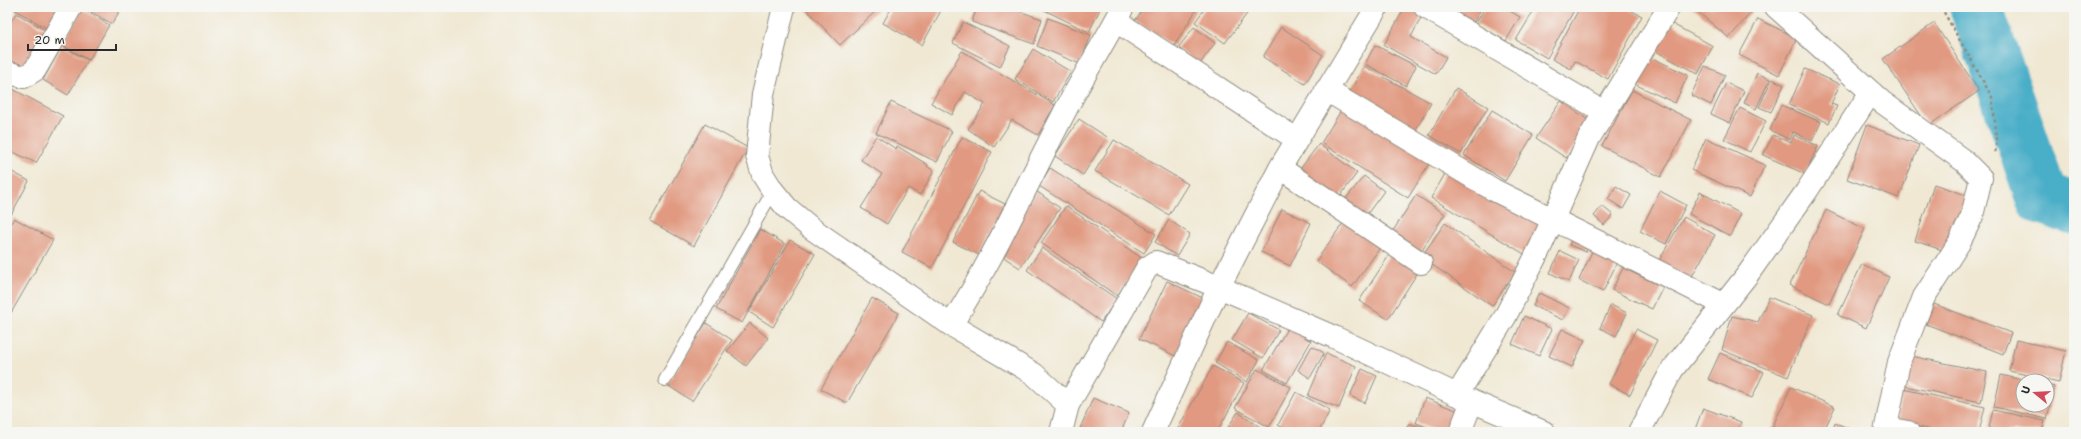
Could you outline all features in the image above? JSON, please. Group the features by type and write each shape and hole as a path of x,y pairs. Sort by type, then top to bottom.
{"street":[{"path":"7,72 24,77 35,70 71,7"},
{"path":"784,7 763,94 757,156 762,175 773,191 787,208 811,228 951,325 1034,374 1068,405"},
{"path":"1153,432 1219,287 1280,168 1296,138 1377,7"},
{"path":"1424,7 1604,112"},
{"path":"1460,432 1464,398 1553,220 1589,138 1669,7"},
{"path":"1776,7 1871,92 1964,161 1981,178 1972,216 1959,243 1924,297 1899,362 1886,430 1908,432"},
{"path":"951,325 998,243 1061,118 1119,14 1296,138"},
{"path":"1326,90 1494,190 1723,304"},
{"path":"1639,432 1672,370 1748,274 1806,192 1871,92"},
{"path":"1280,168 1421,263"},
{"path":"1061,432 1068,405 1146,268 1156,262 1165,264 1334,337 1464,398 1544,432"}],"lane":[{"path":"665,380 773,191"}],"path":[{"path":"1941,7 1992,97 1998,138 1994,159 1981,178"}],"building":[{"path":"17,7 61,7 48,29 15,10"},
{"path":"83,7 122,7 112,24"},
{"path":"804,7 880,7 840,45"},
{"path":"892,7 943,7 922,45 883,23"},
{"path":"977,7 1007,7 1042,19 1034,44 972,22"},
{"path":"1038,7 1101,7 1089,32"},
{"path":"1144,7 1198,7 1174,46 1135,21"},
{"path":"1206,7 1252,7 1225,43 1195,22"},
{"path":"1405,7 1416,7 1424,12 1411,37 1446,57 1436,74 1384,45"},
{"path":"1447,7 1458,7 1456,11"},
{"path":"1463,7 1482,7 1474,22 1459,14"},
{"path":"1485,7 1503,7 1520,17 1506,41 1476,24"},
{"path":"1536,7 1576,7 1547,58 1516,40"},
{"path":"1580,7 1624,7 1642,16 1608,79 1575,61 1571,69 1552,59"},
{"path":"1692,7 1756,7 1729,38"},
{"path":"82,9 109,25 89,60 62,45"},
{"path":"16,13 47,31 23,72 7,62 7,28"},
{"path":"1048,18 1091,35 1080,64 1037,46"},
{"path":"1758,19 1797,38 1779,75 1739,55"},
{"path":"1665,20 1713,46 1698,74 1650,48"},
{"path":"963,22 1010,46 1000,67 953,43"},
{"path":"1934,23 1979,91 1928,126 1883,59"},
{"path":"1194,27 1215,43 1199,65 1178,48"},
{"path":"1281,27 1323,55 1305,84 1263,57"},
{"path":"1375,45 1416,66 1406,86 1365,64"},
{"path":"62,46 88,60 68,95 43,80"},
{"path":"1033,49 1071,72 1053,102 1015,79"},
{"path":"962,51 1055,105 1038,135 1012,120 994,147 968,129 985,104 965,92 952,115 931,103"},
{"path":"1644,54 1688,75 1675,103 1630,82"},
{"path":"1364,66 1431,103 1414,133 1347,97"},
{"path":"1705,66 1725,75 1711,105 1691,95"},
{"path":"1805,69 1840,84 1831,104 1837,106 1829,123 1789,105"},
{"path":"1757,73 1770,79 1756,109 1744,103"},
{"path":"1772,79 1784,85 1771,112 1759,107"},
{"path":"1726,83 1744,91 1730,123 1711,114"},
{"path":"9,87 63,116 36,163 7,149 7,90"},
{"path":"1456,88 1488,107 1461,154 1429,135"},
{"path":"1632,90 1691,120 1661,177 1602,146"},
{"path":"1561,101 1591,122 1566,158 1536,138"},
{"path":"891,102 952,131 937,162 876,133"},
{"path":"1345,104 1432,159 1408,198 1321,143"},
{"path":"1781,105 1821,122 1812,141 1793,132 1790,140 1770,130"},
{"path":"1740,108 1766,121 1750,152 1724,139"},
{"path":"1492,110 1533,135 1505,181 1464,155"},
{"path":"1079,119 1107,137 1083,175 1055,156"},
{"path":"705,124 748,148 694,246 650,221"},
{"path":"1867,125 1919,145 1899,198 1847,179"},
{"path":"1773,135 1791,143 1794,135 1818,146 1805,174 1763,155"},
{"path":"876,136 896,149 897,146 928,165 927,166 934,171 920,195 908,188 887,224 861,208 882,174 861,160"},
{"path":"962,137 992,152 932,268 902,252"},
{"path":"1706,138 1765,165 1750,197 1691,170"},
{"path":"1114,140 1188,184 1169,215 1095,171"},
{"path":"1319,144 1357,173 1335,203 1297,173"},
{"path":"1449,167 1544,225 1526,255 1431,198"},
{"path":"1050,168 1156,234 1144,253 1039,186"},
{"path":"7,169 29,181 11,215 7,213"},
{"path":"1364,176 1384,191 1362,221 1341,205"},
{"path":"1934,184 1969,196 1951,253 1915,241"},
{"path":"1616,186 1631,195 1623,209 1608,199"},
{"path":"979,191 1005,204 979,255 953,242"},
{"path":"1036,191 1060,208 1020,268 996,252"},
{"path":"1660,191 1686,205 1666,244 1640,231"},
{"path":"1700,192 1741,214 1730,236 1689,214"},
{"path":"1416,195 1445,214 1418,256 1389,237"},
{"path":"1066,206 1143,259 1117,296 1041,243"},
{"path":"1602,206 1613,215 1604,225 1594,216"},
{"path":"1282,209 1311,223 1290,266 1261,252"},
{"path":"1826,210 1865,229 1829,304 1790,285"},
{"path":"1684,217 1715,235 1690,280 1658,262"},
{"path":"14,218 53,240 7,320 7,230"},
{"path":"1346,219 1382,245 1352,287 1316,261"},
{"path":"1169,220 1190,234 1177,256 1155,242"},
{"path":"1445,223 1515,272 1492,306 1421,257"},
{"path":"760,229 785,244 742,323 716,309"},
{"path":"1574,232 1591,240 1586,252 1569,245"},
{"path":"790,240 815,254 773,327 749,312"},
{"path":"1595,245 1620,256 1603,292 1579,280"},
{"path":"1042,248 1117,299 1101,322 1027,270"},
{"path":"1392,251 1420,269 1388,319 1359,301"},
{"path":"1560,251 1579,260 1569,282 1550,273"},
{"path":"1862,264 1889,277 1866,328 1838,315"},
{"path":"1623,268 1663,287 1652,309 1612,290"},
{"path":"1167,281 1207,300 1180,358 1139,339"},
{"path":"1539,293 1569,308 1563,320 1533,306"},
{"path":"1769,297 1813,315 1788,377 1722,350 1732,316 1758,322"},
{"path":"872,298 899,313 847,403 821,389"},
{"path":"1934,304 2011,333 2003,354 1926,324"},
{"path":"1611,305 1627,313 1616,336 1600,328"},
{"path":"1248,313 1279,330 1263,358 1232,340"},
{"path":"1524,316 1552,329 1539,356 1512,344"},
{"path":"706,323 732,340 692,401 667,385"},
{"path":"750,323 768,338 746,366 727,351"},
{"path":"1288,327 1311,341 1287,383 1263,370"},
{"path":"1562,329 1585,340 1572,367 1549,356"},
{"path":"1636,329 1657,340 1630,395 1609,384"},
{"path":"2016,340 2066,351 2059,382 2055,381 2055,373 2018,373 2009,371"},
{"path":"1227,342 1259,360 1247,382 1215,363"},
{"path":"1312,346 1324,353 1310,378 1298,370"},
{"path":"1326,353 1356,366 1339,408 1308,396"},
{"path":"1720,353 1764,372 1752,398 1708,379"},
{"path":"1911,356 1987,372 1981,402 1905,386"},
{"path":"1213,366 1244,383 1217,432 1176,432"},
{"path":"1257,369 1291,387 1269,427 1235,408"},
{"path":"1362,369 1377,376 1365,403 1350,396"},
{"path":"2001,375 2015,378 2015,412 1994,407"},
{"path":"1791,387 1835,407 1823,432 1770,432"},
{"path":"1903,389 1985,407 1979,432 1941,432 1896,422"},
{"path":"1296,392 1330,410 1319,432 1290,432 1278,425"},
{"path":"1093,398 1129,413 1121,432 1079,431"},
{"path":"1425,398 1466,414 1459,432 1439,432 1416,423"},
{"path":"1703,408 1741,422 1737,432 1694,432"},
{"path":"1993,410 2045,421 2042,432 1988,432"},
{"path":"1238,412 1263,429 1267,432 1225,432"},
{"path":"2020,413 2048,413 2047,419"},
{"path":"1409,423 1433,432 1405,432"},
{"path":"1835,423 1860,432 1832,432"},
{"path":"1494,427 1506,432 1492,432"}],"waterway":[{"path":"1976,7 2042,198 2074,209"}]}
